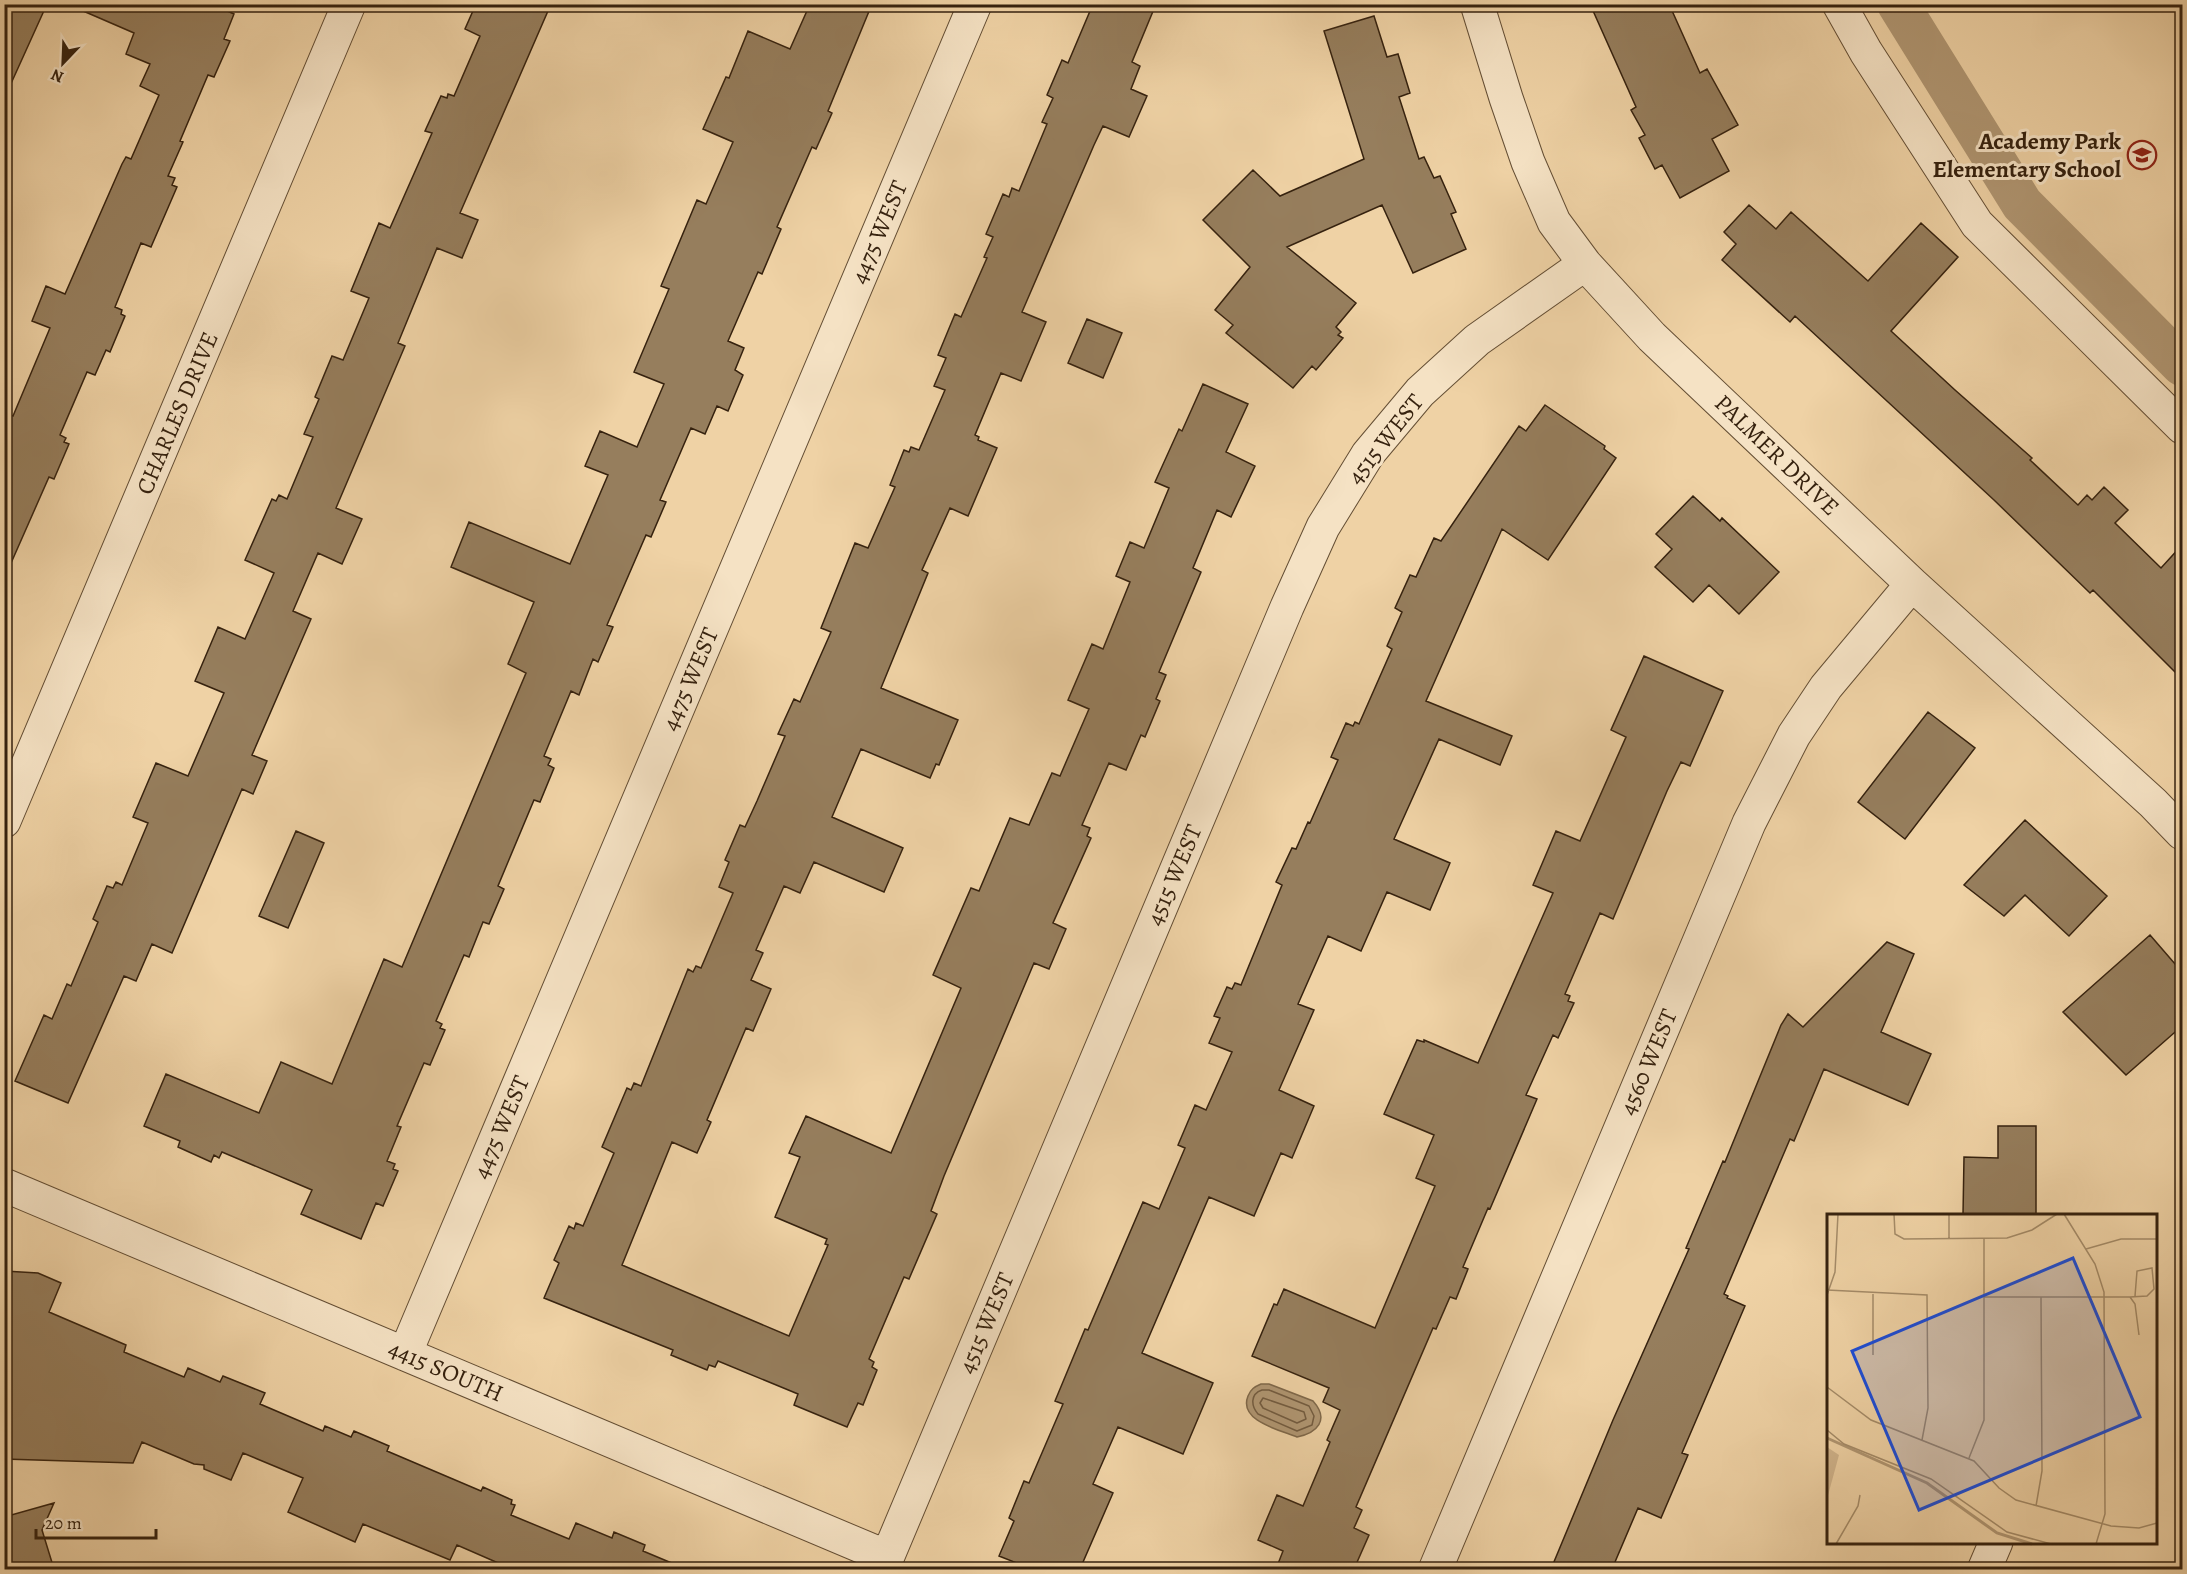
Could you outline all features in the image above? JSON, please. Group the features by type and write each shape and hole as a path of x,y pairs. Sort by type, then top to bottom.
{"street":[{"name":"CHARLES DRIVE","path":"4,820 349,4"},
{"name":"4475 WEST","path":"405,1354 975,4"},
{"name":"PALMER DRIVE","path":"1477,4 1528,162 1554,222 1585,264 1652,337 1912,584 2153,803 2182,833"},
{"path":"1839,4 1866,52 1977,224 2182,427"},
{"name":"4515 WEST","path":"884,1563 1287,607 1323,527 1368,454 1420,392 1477,340 1585,264"},
{"name":"4560 WEST","path":"1435,1569 1749,823 1794,735 1826,687 1912,584"},
{"name":"4415 SOUTH","path":"4,1185 405,1354 884,1563"},
{"path":"1984,1569 1995,1544"}],"water":[{"path":"1261,1384 1269,1384 1313,1401 1320,1414 1319,1425 1310,1432 1297,1437 1262,1423 1249,1412 1247,1405 1250,1392"}],"building":[{"path":"4,4 47,4 4,99"},
{"path":"67,4 212,4 234,14 224,39 230,41 214,77 208,75 168,176 175,178 172,185 177,187 151,247 141,243 115,307 122,310 121,314 125,316 110,352 106,350 95,375 87,372 60,435 66,438 64,442 69,444 54,479 49,477 4,579 4,412 13,416 50,328 32,321 46,286 65,294 122,164 126,157 131,159 159,95 140,86 150,64 126,54 134,33"},
{"path":"476,4 551,4 460,213 478,220 462,258 437,248 398,343 405,346 336,508 362,519 342,564 318,553 293,611 311,619 252,755 267,761 253,794 242,789 172,953 152,944 136,981 124,976 68,1103 15,1081 44,1015 52,1019 67,984 71,986 98,922 93,919 107,886 113,888 116,882 122,885 148,823 133,817 156,763 188,776 224,693 195,681 218,627 245,639 274,573 245,560 272,499 276,501 279,495 287,499 313,437 304,434 319,399 315,397 332,356 343,360 369,298 351,291 379,223 390,228 432,133 425,131 441,96 447,98 448,94 454,96 480,36 465,29"},
{"path":"810,4 872,4 828,111 832,113 816,149 812,147 777,227 781,229 762,274 758,272 728,341 744,348 735,370 743,375 728,411 717,406 705,434 691,428 660,500 666,502 651,537 646,535 607,625 613,627 598,662 593,659 579,695 571,691 544,756 551,759 548,765 554,768 540,802 534,800 498,886 504,889 489,924 483,922 469,957 464,955 436,1021 442,1024 440,1028 445,1030 430,1065 424,1063 397,1126 401,1127 387,1161 395,1164 393,1169 398,1171 383,1206 376,1203 361,1239 301,1214 312,1190 222,1152 219,1158 214,1155 211,1162 178,1147 180,1141 144,1126 166,1074 259,1113 281,1062 332,1084 384,959 402,967 526,673 508,664 534,602 451,567 469,522 570,564 608,475 585,466 600,431 637,447 664,384 634,372 669,289 661,286 697,200 706,204 733,142 703,129 726,77 729,78 748,31 790,49"},
{"path":"1093,4 1156,4 1132,62 1140,66 1131,89 1147,96 1129,137 1103,126 1094,145 1022,312 1046,322 1021,381 1001,373 975,435 979,437 978,440 997,448 968,516 950,508 922,570 928,573 881,688 958,720 939,765 936,764 930,778 861,749 832,817 903,848 884,892 814,862 800,893 784,886 756,950 763,953 751,980 771,989 753,1031 746,1028 707,1120 711,1122 697,1153 672,1142 622,1265 789,1336 828,1245 825,1244 827,1239 775,1217 800,1157 789,1153 806,1116 891,1153 961,988 933,975 971,888 979,891 1010,818 1029,825 1052,773 1060,776 1089,709 1068,700 1092,644 1103,649 1130,582 1116,576 1130,542 1144,548 1169,488 1155,482 1179,429 1182,431 1203,384 1248,404 1226,452 1255,466 1231,517 1217,510 1193,568 1201,572 1159,672 1166,675 1156,699 1160,701 1145,737 1141,735 1126,770 1109,763 1082,825 1090,828 1087,836 1091,838 1053,923 1066,929 1049,969 1034,963 944,1176 931,1211 937,1214 909,1279 904,1277 869,1359 874,1362 872,1367 877,1370 863,1405 858,1403 847,1427 794,1405 798,1394 718,1361 715,1367 709,1365 707,1370 671,1355 673,1350 544,1298 559,1263 554,1260 569,1226 574,1229 576,1223 583,1226 614,1153 602,1147 627,1088 631,1090 634,1083 641,1086 688,969 693,972 696,966 701,968 733,893 719,887 729,862 725,860 740,825 745,827 785,736 778,734 794,699 800,702 831,632 821,628 855,543 868,548 895,487 890,485 904,450 909,452 911,447 919,450 945,390 934,386 946,358 938,355 955,314 961,317 987,258 984,257 993,237 986,234 1003,194 1009,197 1012,188 1019,191 1047,124 1042,122 1053,98 1047,95 1062,60 1068,63"},
{"path":"1590,4 1669,4 1700,73 1707,69 1738,125 1712,139 1729,171 1680,198 1662,165 1655,169 1639,138 1645,135 1631,110 1636,107"},
{"path":"1374,16 1387,57 1398,54 1410,93 1399,97 1419,159 1424,157 1434,178 1440,176 1456,212 1451,214 1466,249 1413,273 1382,205 1287,247 1356,303 1336,327 1341,332 1338,335 1343,338 1316,370 1312,366 1293,388 1226,333 1233,325 1215,310 1250,267 1203,220 1253,170 1280,196 1364,159 1324,31"},
{"path":"1749,205 1776,229 1791,212 1868,281 1921,223 1958,257 1891,331 2032,458 2030,460 2078,505 2087,495 2092,500 2104,487 2128,510 2115,523 2161,568 2182,545 2182,679 2093,590 2090,593 1994,500 1795,316 1790,322 1722,260 1736,244 1724,232"},
{"path":"1087,319 1122,333 1103,378 1068,363"},
{"path":"1545,405 1605,446 1604,449 1616,458 1548,560 1502,529 1426,701 1512,736 1500,765 1439,739 1394,839 1450,863 1430,910 1387,892 1361,951 1328,936 1298,1004 1314,1010 1279,1090 1314,1106 1292,1158 1281,1153 1254,1216 1209,1197 1142,1353 1213,1383 1183,1454 1118,1427 1093,1484 1113,1493 1080,1569 1032,1569 999,1556 1014,1521 1009,1518 1024,1481 1029,1483 1063,1404 1055,1401 1143,1202 1159,1209 1185,1148 1178,1145 1195,1105 1206,1110 1232,1052 1209,1043 1220,1018 1214,1016 1227,987 1232,989 1235,983 1241,985 1282,885 1276,882 1292,848 1296,849 1308,822 1310,823 1338,760 1331,757 1346,723 1353,726 1355,722 1359,724 1392,649 1387,646 1402,612 1395,608 1410,575 1416,577 1434,538 1441,541 1519,426 1526,431"},
{"path":"1693,496 1720,521 1722,518 1779,572 1739,614 1709,585 1693,602 1655,567 1672,549 1656,534"},
{"path":"1644,656 1723,691 1690,766 1681,762 1667,791 1613,919 1600,913 1565,994 1570,996 1568,1001 1574,1003 1558,1038 1553,1035 1526,1095 1537,1099 1463,1267 1468,1269 1456,1299 1450,1297 1436,1329 1433,1328 1356,1507 1362,1510 1354,1528 1369,1535 1354,1569 1276,1569 1283,1551 1258,1540 1277,1495 1303,1506 1330,1442 1327,1440 1340,1410 1323,1402 1329,1388 1252,1356 1274,1304 1277,1305 1284,1289 1375,1328 1435,1186 1416,1178 1434,1135 1384,1114 1417,1040 1424,1042 1424,1040 1478,1063 1553,893 1533,885 1556,831 1580,841 1626,737 1611,730"},
{"path":"1928,712 1975,748 1905,839 1858,802"},
{"path":"2025,820 2107,896 2069,936 2025,895 2004,916 1964,885"},
{"path":"296,831 324,843 288,928 259,916"},
{"path":"2150,935 2182,972 2182,1026 2126,1075 2063,1012"},
{"path":"1887,942 1914,954 1881,1032 1931,1054 1908,1105 1824,1069 1794,1141 1790,1139 1724,1294 1728,1296 1727,1298 1745,1306 1682,1453 1688,1455 1661,1518 1638,1508 1612,1569 1551,1569 1613,1420 1689,1249 1686,1248 1723,1161 1725,1162 1781,1025 1788,1014 1803,1027"},
{"path":"1998,1126 2036,1126 2036,1214 1963,1214 1964,1157 1998,1158"},
{"path":"4,1271 38,1273 61,1283 49,1312 126,1345 124,1352 184,1377 188,1368 220,1382 223,1376 265,1393 260,1404 323,1431 325,1426 351,1437 354,1431 389,1446 387,1451 481,1491 483,1487 512,1500 511,1504 515,1505 511,1515 569,1539 576,1523 612,1538 614,1532 645,1545 643,1551 686,1569 512,1569 457,1545 450,1560 363,1524 355,1542 288,1512 303,1478 243,1453 231,1480 204,1469 204,1465 194,1464 142,1442 133,1463 4,1459"},
{"path":"54,1503 42,1530 54,1569 4,1569 4,1517"}],"waterway":[{"path":"1898,4 2022,204 2182,365"}],"place":[{"name":"Academy Park Elementary School","path":"2142,155"}]}
